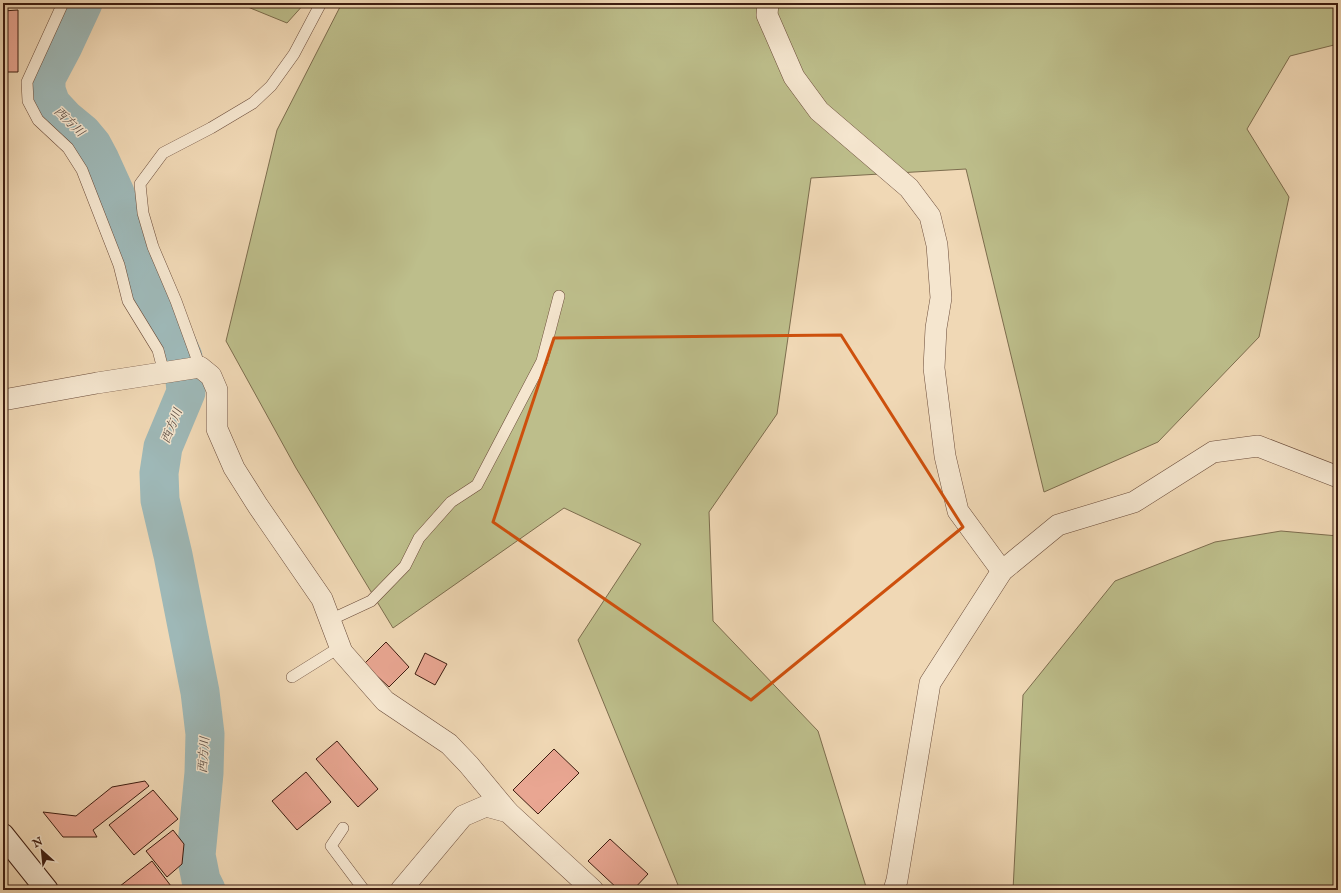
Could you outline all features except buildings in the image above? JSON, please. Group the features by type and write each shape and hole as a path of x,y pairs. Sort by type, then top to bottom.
{"main road":[{"path":"3,835 47,890"}],"street":[{"path":"768,3 767,15 794,77 819,111 909,188 930,216 937,244 941,298 936,328 934,368 945,456 958,512 1002,571"},
{"path":"3,400 97,383 200,368 211,376 217,390 217,429 234,468 258,506 322,599 342,652 384,701 449,744 469,765 508,812 593,890"},
{"path":"894,890 930,683 1002,571 1058,525 1134,502 1213,452 1258,446 1338,477"},
{"path":"401,890 463,816 486,806 508,812"}],"lane":[{"path":"63,3 27,82 28,101 38,120 68,148 82,170 120,265 128,301 158,350 168,372"},
{"path":"200,368 176,301 153,247 143,213 140,184 163,153 212,128 253,103 271,86 294,54 321,3"},
{"path":"330,620 371,601 405,566 419,538 451,502 478,485 542,361 559,296"},
{"path":"292,677 340,647"},
{"path":"343,828 332,846 364,890"}],"highlighted area":[{"path":"841,335 963,527 751,700 493,522 554,338"}],"green space":[{"path":"238,3 305,3 287,23"},
{"path":"342,3 1338,3 1338,44 1290,56 1247,129 1289,197 1259,337 1158,442 1044,492 966,169 811,178 777,414 709,512 713,621 818,731 867,890 680,890 578,640 641,544 564,508 393,628 296,468 226,341 277,130"},
{"path":"1281,531 1338,536 1338,890 1013,890 1023,695 1115,581 1215,542"}],"waterway":[{"name":"西方川","path":"83,3 46,78 46,90 51,104 65,119 82,133 92,145 100,160 115,193 144,288 157,312 173,335 183,357 186,392 163,447 159,473 160,500 173,555 200,692 205,734 204,773 196,855 201,880 206,890"}]}
